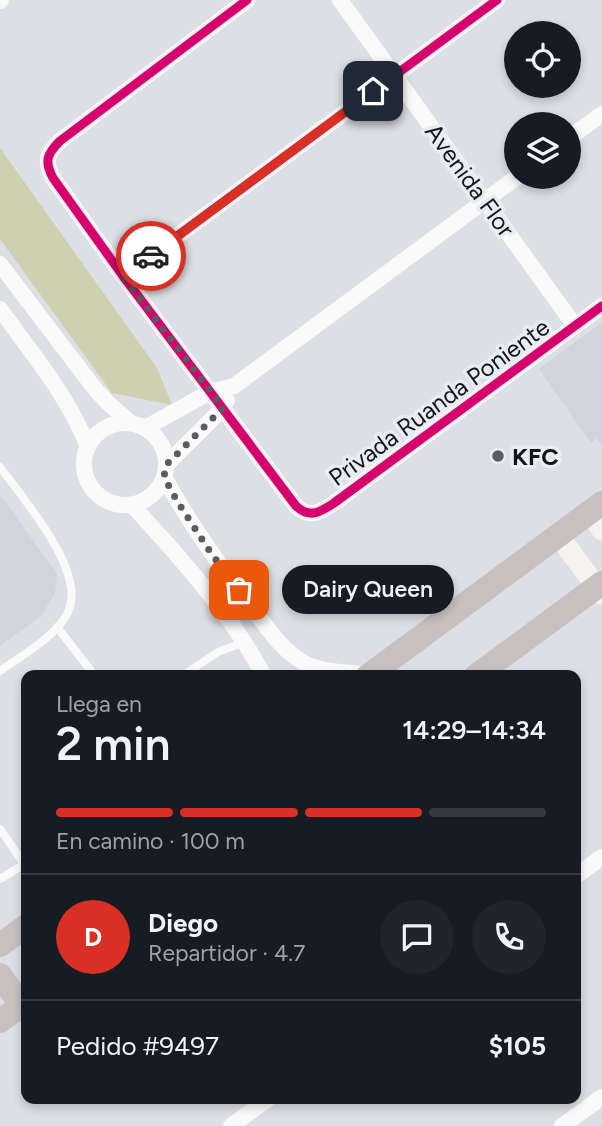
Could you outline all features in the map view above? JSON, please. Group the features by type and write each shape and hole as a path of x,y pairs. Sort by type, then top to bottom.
{"main road":[{"path":"376,670 558,535 598,515"},
{"path":"484,670 600,588"},
{"path":"0,945 21,930"},
{"path":"0,975 21,1000"},
{"path":"0,1021 21,1006"}],"street":[{"path":"223,408 123,276 47,167 51,150 60,141 247,0"},
{"name":"Avenida Flor","path":"340,0 575,326"},
{"path":"123,276 497,0"},
{"path":"581,129 602,114"},
{"path":"0,264 95,389 108,403 138,426 159,441 165,453 162,484 146,500 132,505 124,506 106,501 93,490 85,474 85,456 97,435 109,426 117,424 138,426 210,392 234,386 504,186"},
{"name":"Privada Ruanda Poniente","path":"223,408 296,506 302,512 317,513 602,306"},
{"path":"0,309 65,401 88,447"},
{"path":"165,471 223,408 234,386"},
{"path":"165,471 177,501 211,553 267,628 293,656 308,665 326,670"},
{"path":"132,505 218,606 261,670"},
{"path":"558,535 600,588"},
{"path":"581,872 602,857"},
{"path":"562,1126 602,1097"},
{"path":"231,1126 261,1104"}],"lane":[{"path":"0,467 61,554 73,596 68,612 58,627 0,671"},
{"path":"58,627 90,670"},
{"path":"191,670 218,652 244,642"},
{"path":"0,829 21,859"},
{"path":"0,879 21,867"}],"shaded area":[{"path":"602,322 602,446 597,438 591,443 539,369"},
{"path":"0,494 57,574 55,593 42,615 0,646"}],"green space":[{"path":"0,148 157,368 172,405 112,393 0,239"}],"cycle path":[{"path":"247,0 60,141 50,154 48,167 53,178 123,276 296,506 310,513 334,503 602,306"},
{"path":"123,276 497,0"}],"way so far":[{"path":"151,256 123,276 223,408 166,465 164,477 211,553 239,590"}],"place":[{"name":"KFC","path":"498,456"},
{"name":"Dairy Queen","path":"239,590"}],"route":[{"path":"151,256 373,91"}]}
